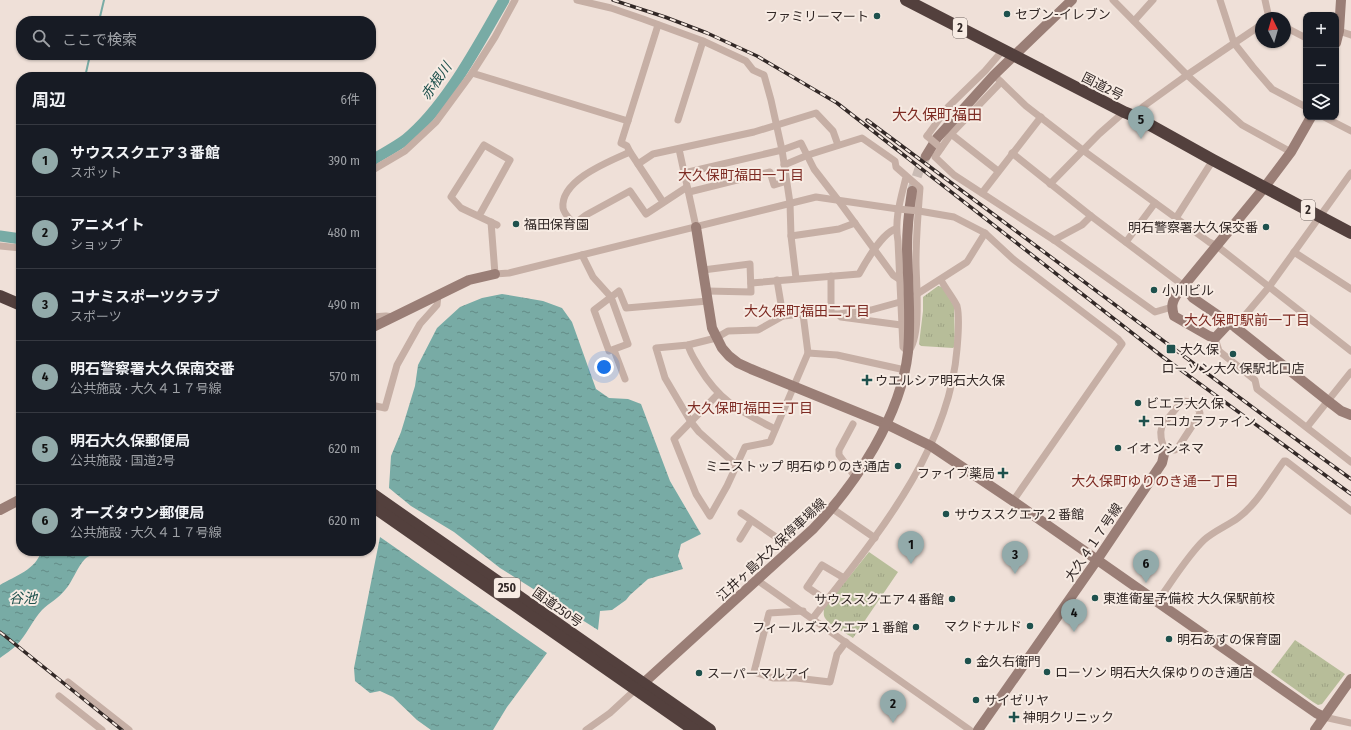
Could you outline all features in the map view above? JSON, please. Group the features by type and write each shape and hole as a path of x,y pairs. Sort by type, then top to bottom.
{"highway":[{"name":"国道2号","path":"906,0 1129,114 1264,188 1351,233"},
{"path":"0,287 16,294"},
{"path":"0,296 16,303"},
{"name":"国道250号","path":"376,497 640,686 694,730"},
{"name":"国道250号","path":"376,508 640,686 710,730"}],"street":[{"path":"376,168 405,151 436,122 495,37 515,0"},
{"path":"577,0 611,8 703,42 746,62 753,70 764,75 782,150 790,203 791,236 796,278"},
{"path":"931,156 941,148 951,134 998,79 1014,56 1072,0"},
{"path":"1113,0 1187,75 1242,125 1291,152"},
{"path":"1134,21 1152,0"},
{"path":"1220,0 1234,43 1272,89 1303,105"},
{"path":"1265,0 1268,12"},
{"path":"1341,0 1339,31 1351,35"},
{"path":"658,25 621,142 627,146 664,202"},
{"path":"1050,184 1099,134 1144,106 1255,29"},
{"path":"1291,30 1303,36"},
{"path":"678,120 703,42"},
{"path":"941,148 927,136 948,108 985,71 1003,50"},
{"path":"472,72 628,121"},
{"path":"998,79 1026,106 1084,151 1209,242 1217,246 1351,351"},
{"path":"931,156 937,138 998,79"},
{"path":"638,164 654,154 754,132 816,113 833,131 838,145"},
{"path":"982,193 1041,117"},
{"path":"1173,311 1173,301 1264,188 1291,152 1309,120"},
{"path":"1330,120 1351,131"},
{"path":"951,134 998,171"},
{"path":"784,165 808,155 862,138 895,162 896,167 920,188 916,262 917,315 912,347 908,352 903,347 898,241 896,229 898,209 906,177"},
{"path":"684,173 782,150 801,143 814,169 874,250 899,279"},
{"path":"479,216 510,160 484,146 451,197 461,208 494,223 494,274"},
{"path":"679,149 696,227 712,328 722,348 738,363 886,424 931,446 1013,501 1303,704 1324,717 1351,723"},
{"path":"630,152 594,169 574,183 566,197 563,207 565,213 574,224 586,215 630,191 646,214 688,189 770,172 774,185 787,182"},
{"path":"1012,153 1091,216 1184,286 1194,298 1232,325 1341,411 1351,415"},
{"path":"931,156 954,175 1054,240 1155,312 1173,311 1208,336 1215,338"},
{"path":"1176,218 1213,160"},
{"path":"1215,338 1232,325 1269,287 1350,175"},
{"name":"江井ヶ島大久保停車場線","path":"640,686 792,548 814,530 833,509 856,478 886,424 898,397 908,352 909,311 907,246 912,191"},
{"path":"376,322 393,317 469,280 494,274 509,273 816,197 954,217 985,233 1014,259 1118,339 1122,344 1013,501"},
{"path":"1126,242 1155,203"},
{"path":"1054,240 1082,225 1091,216"},
{"path":"791,236 840,229 854,223"},
{"path":"751,283 796,278 859,274 874,250 891,230 896,229"},
{"path":"917,294 967,262 985,233"},
{"path":"0,246 16,248"},
{"path":"1294,252 1351,289"},
{"path":"582,255 593,277 610,297 628,344 609,351 594,310 610,297 619,291 626,308 707,296 751,292 750,264 703,270"},
{"path":"830,276 830,313"},
{"path":"777,280 783,316"},
{"path":"813,618 875,538 899,502 931,446 947,404 956,359 958,340 957,306 941,280"},
{"path":"376,406 385,408 397,365 420,324 437,305 438,295"},
{"path":"736,465 699,432 691,422 665,378 656,348 688,345 716,338 728,331 758,330 783,316 830,313 838,314 871,310 900,302"},
{"path":"718,394 674,438 696,494 710,516 727,486 744,447 770,442 808,353 804,314"},
{"path":"838,314 841,317 901,325"},
{"path":"1215,338 1219,351 1255,380 1258,389 1351,462"},
{"path":"688,345 690,352 705,377 718,394 740,411 775,429"},
{"path":"614,350 625,379"},
{"path":"808,353 838,355 905,370"},
{"path":"1307,427 1351,372"},
{"path":"1182,401 1187,401 1197,406 1200,412 1198,417 1179,446 1176,450 1165,450 1160,436 1162,426 1182,401"},
{"path":"853,424 839,450 839,456 856,478"},
{"name":"大久４１７号線","path":"978,730 1097,560 1162,463 1165,450"},
{"path":"1157,602 1204,540 1220,528 1238,518 1251,506 1284,461 1351,511"},
{"path":"0,510 16,502"},
{"path":"833,509 875,538"},
{"path":"741,514 792,548"},
{"path":"740,539 751,521"},
{"path":"826,600 807,587 822,565 844,578"},
{"path":"757,580 970,730"},
{"path":"803,611 769,613 754,672 773,678 796,678 830,682 837,654 846,642"},
{"path":"1315,730 1351,678"},
{"path":"68,682 129,730"},
{"path":"586,730 610,713 640,686"},
{"path":"59,696 102,730"}],"green space":[{"path":"938,286 942,287 954,306 955,346 953,348 921,346 919,344 923,297"},
{"path":"869,552 898,572 853,638 827,621 824,616 824,608"},
{"path":"1295,640 1345,674 1322,704 1318,705 1313,702 1271,672"}],"water":[{"path":"502,294 543,301 562,308 572,322 596,389 609,398 628,399 641,404 670,481 701,534 681,544 678,556 683,569 648,579 626,600 612,610 600,611 598,630 500,568 454,532 411,506 389,488 391,456 401,432 415,386 418,365 437,328 460,307 482,298"},
{"path":"380,537 547,653 507,707 493,730 431,730 417,720 393,697 380,691 370,693 355,681 354,668"},
{"name":"谷池","path":"91,556 85,559 63,593 42,610 17,645 0,658 0,585 25,571 35,563 39,557"}],"waterway":[{"path":"100,16 104,0"},
{"name":"赤根川","path":"376,158 405,140 434,111 472,55 504,0"},
{"path":"86,72 89,60"},
{"name":"赤根川","path":"0,236 16,238"}],"tunnel":[{"path":"912,191 919,170 926,156"}],"railway":[{"path":"613,0 707,33 757,56 837,103 1163,357 1351,494"},
{"path":"867,120 1351,479"},
{"path":"0,632 122,730"}],"place":[{"name":"セブン-イレブン","path":"1007,14"},
{"name":"ファミリーマート","path":"877,16"},
{"name":"明石大久保郵便局","path":"1141,139"},
{"name":"福田保育園","path":"516,224"},
{"name":"明石警察署大久保交番","path":"1266,227"},
{"name":"小川ビル","path":"1154,290"},
{"name":"大久保","path":"1171,349"},
{"name":"ローソン大久保駅北口店","path":"1233,354"},
{"name":"ウエルシア明石大久保","path":"867,380"},
{"name":"ビエラ大久保","path":"1138,403"},
{"name":"ココカラファイン","path":"1144,421"},
{"name":"イオンシネマ","path":"1118,448"},
{"name":"ミニストップ 明石ゆりのき通店","path":"898,466"},
{"name":"ファイブ薬局","path":"1003,473"},
{"name":"サウススクエア２番館","path":"946,514"},
{"name":"サウススクエア３番館","path":"911,564"},
{"name":"コナミスポーツクラブ","path":"1015,574"},
{"name":"オーズタウン郵便局","path":"1146,583"},
{"name":"東進衛星予備校 大久保駅前校","path":"1095,598"},
{"name":"サウススクエア４番館","path":"952,599"},
{"name":"マクドナルド","path":"1030,626"},
{"name":"フィールズスクエア１番館","path":"916,627"},
{"name":"明石警察署大久保南交番","path":"1074,632"},
{"name":"明石あすの保育園","path":"1169,639"},
{"name":"金久右衛門","path":"968,661"},
{"name":"ローソン 明石大久保ゆりのき通店","path":"1047,672"},
{"name":"スーパーマルアイ","path":"699,673"},
{"name":"サイゼリヤ","path":"976,700"},
{"name":"神明クリニック","path":"1014,717"},
{"name":"アニメイト","path":"893,723"}],"district":[{"name":"大久保町福田","path":"937,115"},
{"name":"大久保町福田一丁目","path":"741,175"},
{"name":"大久保町福田二丁目","path":"807,311"},
{"name":"大久保町駅前一丁目","path":"1247,320"},
{"name":"大久保町福田三丁目","path":"750,408"},
{"name":"大久保町ゆりのき通一丁目","path":"1155,481"}]}
